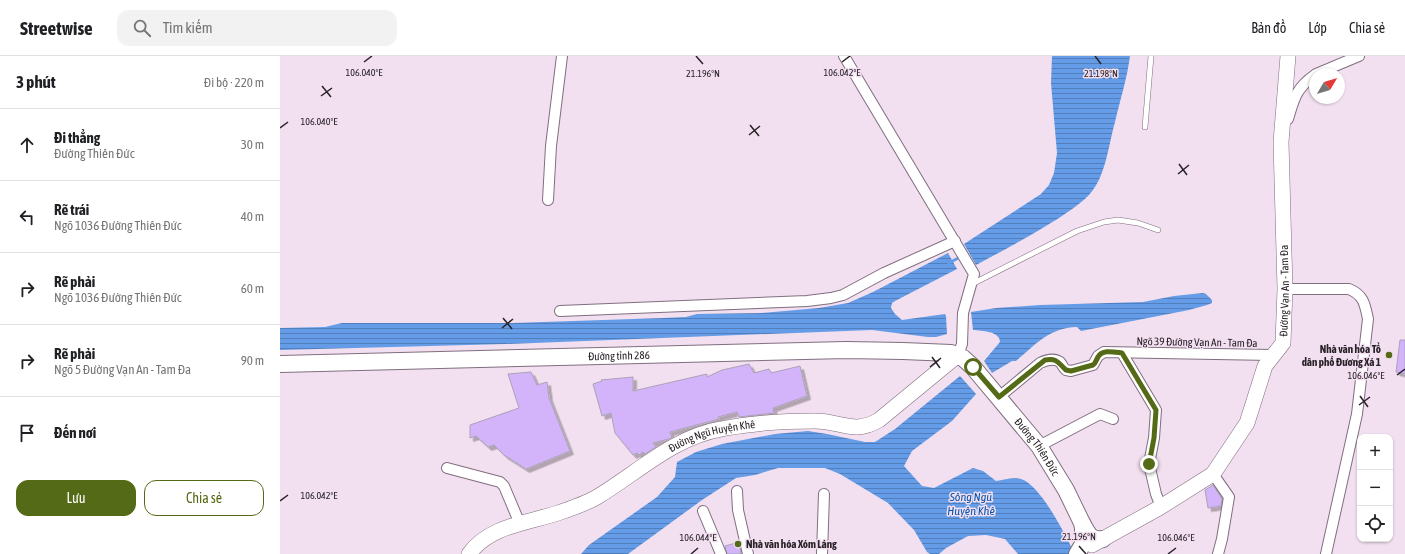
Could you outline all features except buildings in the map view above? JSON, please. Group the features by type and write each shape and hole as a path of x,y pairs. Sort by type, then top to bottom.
{"main road":[{"name":"Đường Vạn An - Tam Đa","path":"1081,553 1161,507 1213,474 1247,423 1265,366 1272,355 1283,343 1285,289 1281,142 1288,56"},
{"name":"Đường tỉnh 286","path":"280,364 846,350 951,353 958,356"},
{"name":"Đường Thiên Đức","path":"958,356 970,364 1039,446 1066,490 1082,523 1084,540 1081,553"},
{"name":"Đường Ngũ Huyện Khê","path":"469,554 474,546 495,532 558,513 596,498 660,455 685,441 719,429 760,423 798,421 818,421 856,428 870,425 879,420 958,356"},
{"path":"1082,523 1093,538 1097,540 1103,539"}],"street":[{"path":"548,200 551,146 562,56"},
{"path":"844,56 974,274 963,313 962,344 958,356"},
{"path":"1330,68 1359,56"},
{"path":"1281,142 1295,94 1309,80"},
{"path":"560,311 807,301 831,298 843,295 884,273 957,244"},
{"path":"1285,289 1348,289 1356,292 1361,297 1368,319 1357,414 1326,554"},
{"name":"Ngõ 39 Đường Vạn An - Tam Đa","path":"999,397 1045,360 1060,362 1066,370 1071,371 1093,365 1098,356 1104,352 1272,355"},
{"path":"1122,353 1156,410 1154,438 1149,464 1156,494 1161,507"},
{"path":"1039,446 1100,414 1112,419"},
{"path":"447,468 500,482 504,486 520,524"},
{"path":"1213,474 1229,496 1218,554"},
{"path":"737,490 738,510 748,554"},
{"path":"822,554 824,494"},
{"path":"703,511 720,554"}],"lane":[{"path":"1145,127 1151,56"},
{"path":"972,284 1077,232 1104,222 1118,220 1138,223 1158,230"}],"water":[{"path":"1052,56 1130,56 1102,172 1093,191 1073,208 1039,230 976,265 964,244 1041,194 1049,185 1054,173 1057,153 1051,83"},
{"path":"948,253 957,269 895,301 892,303 891,308 902,320 945,314 947,334 936,337 872,330 505,344 280,350 280,328 325,327 342,323 513,323 686,317 697,314 761,313 819,308 848,303 873,292"},
{"path":"1203,293 1212,300 1212,303 1189,310 1081,331 1077,327 1058,330 1037,343 1016,361 1012,361 992,373 984,361 1000,342 999,338 990,332 973,330 971,312 996,308 1040,305 1143,302 1174,296"},
{"name":"Sông Ngũ Huyện Khê","path":"960,376 976,394 952,421 912,451 904,466 922,486 934,488 973,468 983,471 996,481 1018,478 1029,483 1052,512 1075,554 1018,554 1005,539 986,535 968,536 946,548 939,554 930,554 927,552 914,530 888,503 840,474 825,468 778,468 755,475 736,478 702,500 628,554 581,554 589,545 657,497 675,477 677,462 696,452 722,444 775,434 808,431 865,442 875,442 895,429"}],"waterway":[{"path":"949,263 962,256"}],"place":[{"name":"Nhà văn hóa Tổ dân phố Đương Xá 1","path":"1389,355"},
{"name":"Nhà văn hóa Xóm Láng","path":"738,544"}],"route":[{"path":"973,367 999,397 1045,360 1060,362 1063,368 1071,371 1093,365 1101,353 1122,353 1156,410 1154,438 1149,464"}]}
